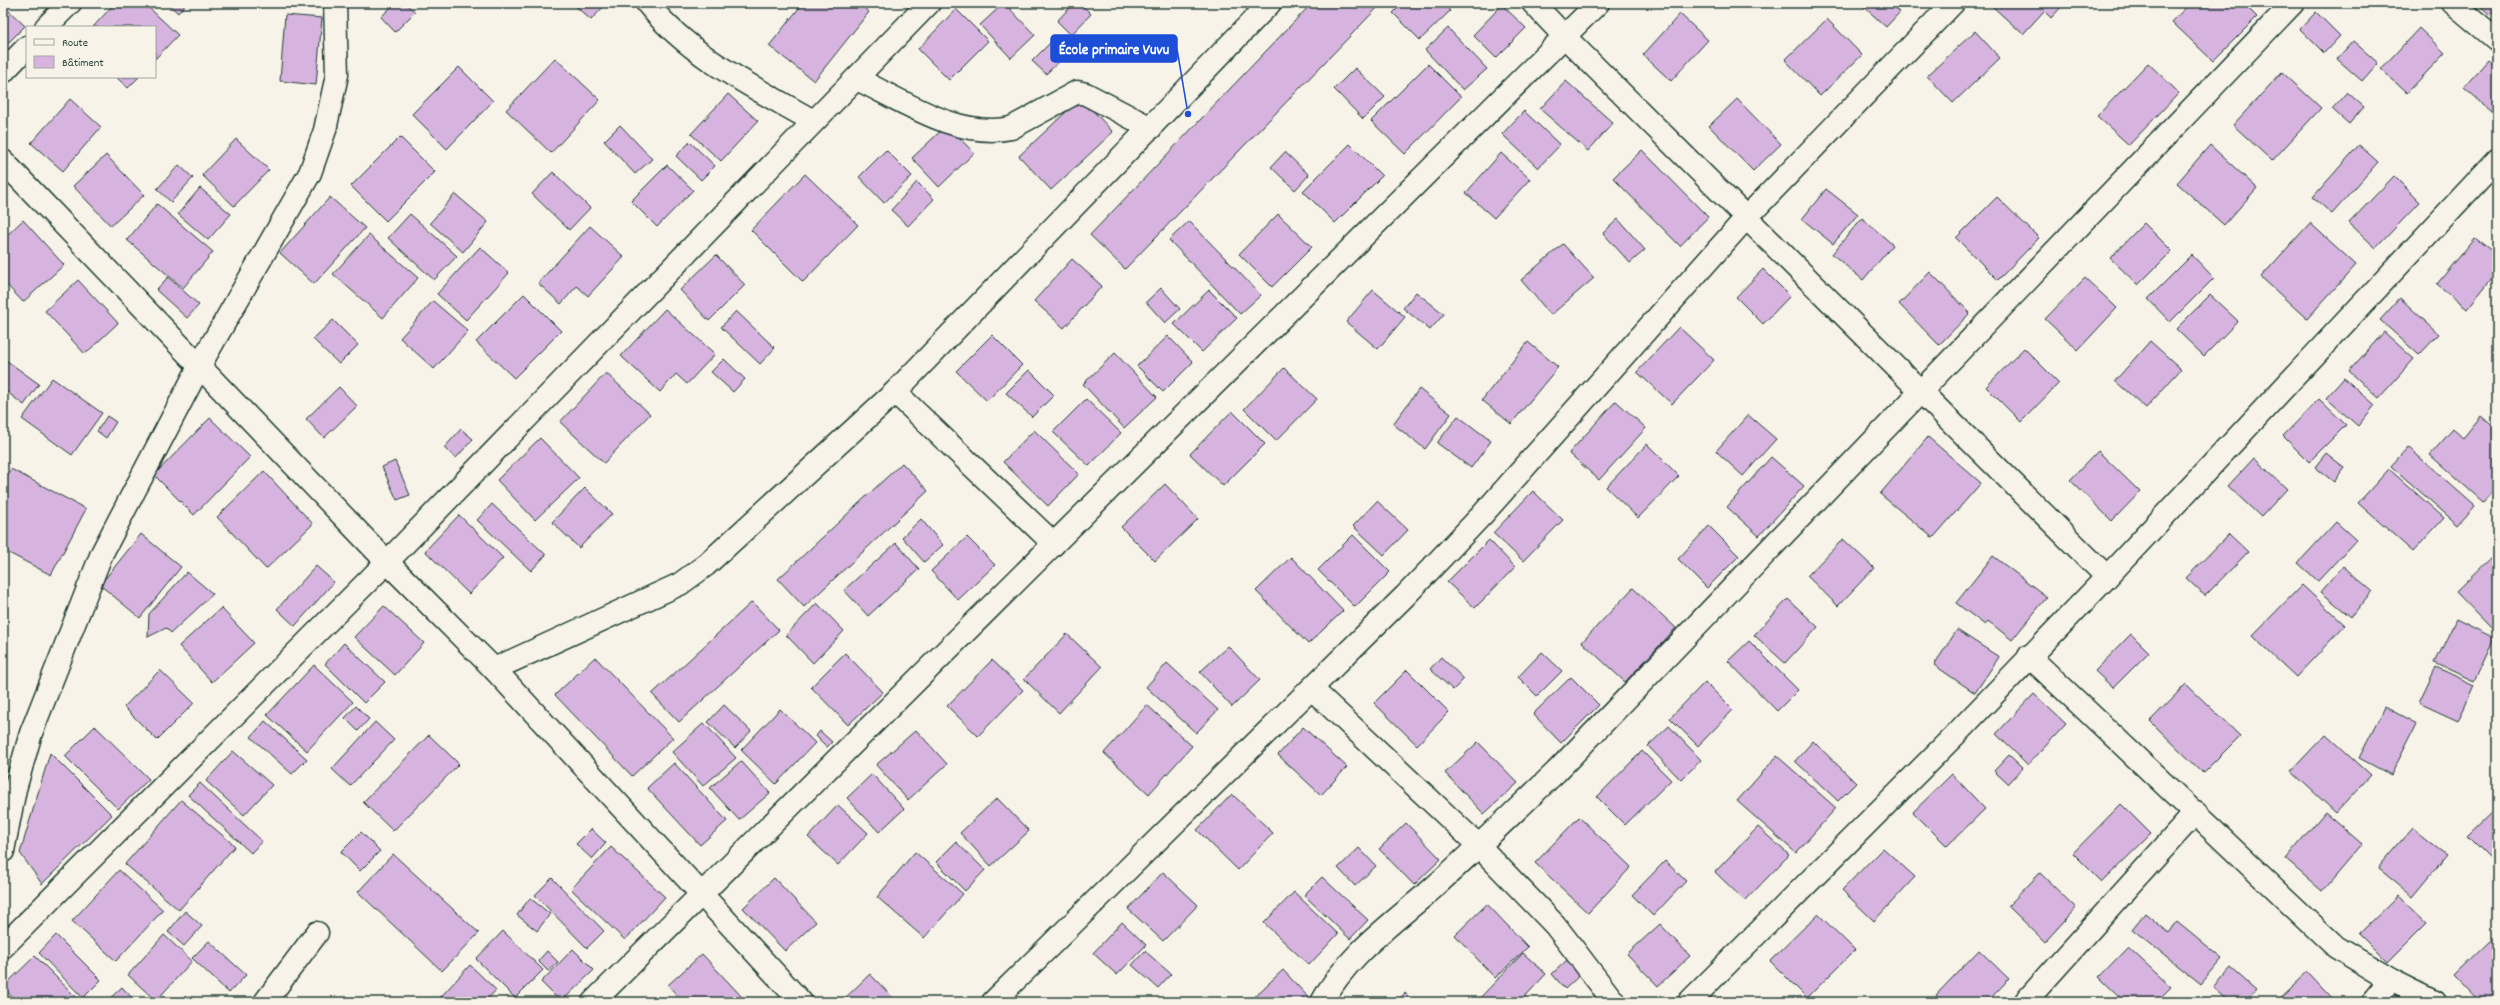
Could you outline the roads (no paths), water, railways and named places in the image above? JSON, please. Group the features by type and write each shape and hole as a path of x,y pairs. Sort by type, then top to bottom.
{"street":[{"path":"47,26 70,3"},
{"path":"3,852 15,789 31,733 69,633 102,553 200,365 310,173 325,130 338,75 335,3"},
{"path":"647,3 683,41 713,63 813,121"},
{"path":"3,947 387,562 813,121 857,79 929,3"},
{"path":"494,669 680,584 706,565 895,392 1270,3"},
{"path":"1532,3 1565,38 1923,392 2107,577"},
{"path":"594,1002 1565,38 1598,3"},
{"path":"993,1002 1312,689 1482,515 1746,218 1953,3"},
{"path":"1322,1002 1329,990 1352,960 1479,846 1556,772 1923,392 2293,3"},
{"path":"2453,3 2497,40"},
{"path":"3,72 26,48"},
{"path":"857,79 942,120 962,126 998,131 1011,128 1077,92 1086,94 1151,128"},
{"path":"3,160 387,562 494,669 801,1002"},
{"path":"1689,1002 1954,736 2029,656 2107,577 2497,160"},
{"path":"895,392 1054,544"},
{"path":"2029,656 2196,812 2336,947 2391,980 2435,1002"},
{"path":"1312,689 1479,846 1555,925 1614,1002"},
{"path":"2025,1002 2196,812"},
{"path":"265,1002 317,933"},
{"path":"2373,1002 2391,980"}],"place":[{"name":"École primaire Vuvu","path":"1188,114"}]}
